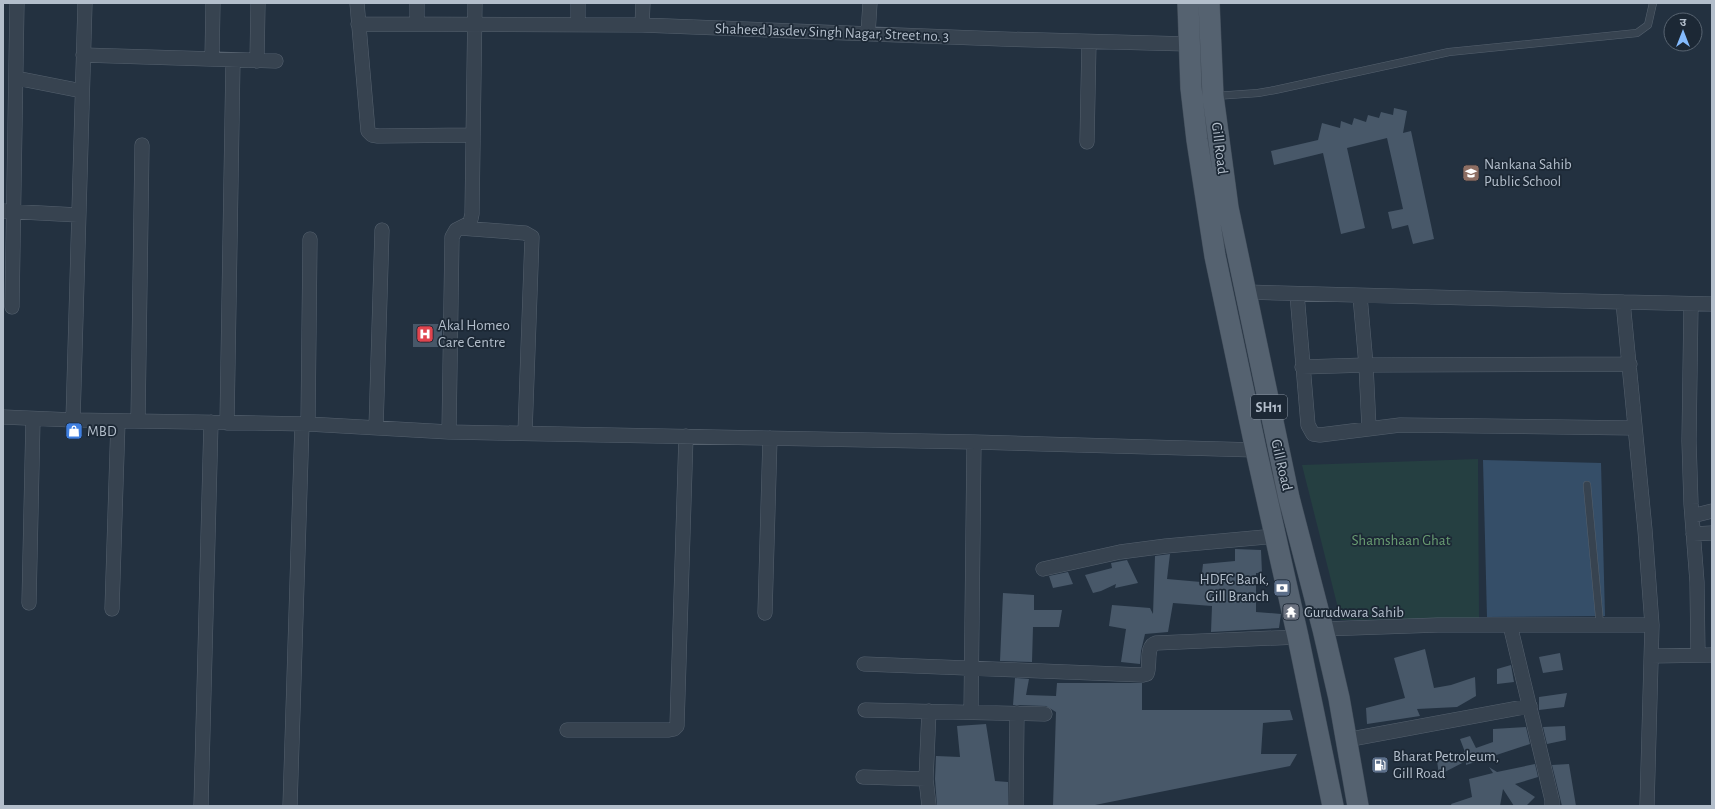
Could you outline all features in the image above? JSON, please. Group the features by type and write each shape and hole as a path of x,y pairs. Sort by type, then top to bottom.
{"main road":[{"name":"Gill Road","path":"1188,3 1188,44 1196,140 1214,248 1256,450 1298,637 1332,806"},
{"name":"Gill Road","path":"1209,3 1213,96 1228,208 1289,498 1323,629 1358,806"}],"street":[{"path":"12,307 8,211 16,78 17,3"},
{"path":"73,420 85,3"},
{"path":"212,60 213,3"},
{"path":"257,61 258,3"},
{"path":"356,3 366,124 368,131 372,135 473,135"},
{"path":"417,3 417,24"},
{"path":"449,432 452,237 456,230 470,223 471,219 475,3"},
{"path":"578,3 578,24"},
{"path":"642,25 643,3"},
{"path":"868,34 870,3"},
{"name":"Shaheed Jasdev Singh Nagar, Street no. 3","path":"358,24 642,25 1089,42 1188,44"},
{"path":"1088,142 1089,42"},
{"path":"83,55 276,62"},
{"path":"227,422 232,60"},
{"path":"16,78 82,91"},
{"path":"138,421 142,145"},
{"path":"8,211 78,215"},
{"path":"460,228 525,233 532,237 525,433"},
{"path":"376,428 382,230"},
{"path":"290,806 305,424 310,239"},
{"path":"1245,292 1712,304"},
{"path":"1296,294 1308,425 1313,434 1320,435 1369,428 1415,424 1636,428"},
{"path":"1360,296 1366,365 1369,428"},
{"path":"1623,302 1636,428 1652,625 1647,806"},
{"path":"1691,304 1689,426 1692,516 1697,582 1698,655"},
{"path":"1302,367 1366,365 1630,364"},
{"path":"3,417 73,420 305,424 449,432 974,442 1256,450"},
{"path":"27,418 28,603"},
{"path":"112,609 118,421"},
{"path":"201,806 211,422"},
{"path":"567,730 669,730 678,726 686,436"},
{"path":"765,613 770,438"},
{"path":"971,712 974,442"},
{"path":"1692,516 1712,511"},
{"path":"1694,534 1712,533"},
{"path":"1043,569 1120,552 1166,546 1276,536"},
{"path":"1323,629 1423,625 1652,625"},
{"path":"1510,625 1552,800 1552,806"},
{"path":"864,664 972,667 1143,675 1147,674 1149,670 1150,647 1152,644 1156,643 1298,637"},
{"path":"1651,656 1712,655"},
{"path":"1346,740 1530,706"},
{"path":"865,710 1045,714"},
{"path":"929,711 926,779 929,806"},
{"path":"1016,806 1017,713"},
{"path":"863,778 926,779"}],"lane":[{"path":"1213,96 1258,94 1366,69 1449,52 1637,33 1648,25 1653,3"},
{"path":"1587,484 1600,625"}],"green space":[{"name":"Shamshaan Ghat","path":"1478,459 1479,618 1341,620 1302,465"}],"water":[{"path":"1483,460 1601,463 1605,616 1487,617"}],"building":[{"path":"1394,108 1407,111 1403,133 1411,131 1434,239 1413,244 1408,225 1392,229 1388,212 1403,209 1387,138 1347,148 1365,228 1341,234 1323,153 1274,165 1271,151 1318,140 1322,123 1340,128 1341,121 1352,125 1354,118 1366,122 1368,115 1379,118 1381,112 1393,115"},
{"path":"413,324 442,324 442,347 413,347"},
{"path":"1235,549 1261,550 1262,573 1256,573 1256,612 1281,614 1279,628 1211,632 1212,606 1173,603 1168,632 1145,634 1140,664 1121,662 1126,629 1109,626 1112,605 1150,608 1153,614 1155,556 1170,554 1167,579 1201,582 1203,564 1235,561"},
{"path":"1127,560 1138,583 1115,588 1116,584 1093,593 1085,575 1112,568 1111,563"},
{"path":"1068,572 1073,584 1053,588 1049,576"},
{"path":"1003,593 1034,595 1034,610 1062,610 1059,627 1033,627 1032,662 1000,661"},
{"path":"1425,649 1434,688 1451,685 1475,677 1476,696 1457,707 1417,709 1420,716 1367,724 1366,708 1405,698 1394,658"},
{"path":"1560,653 1563,670 1543,673 1539,657"},
{"path":"1511,665 1514,682 1497,684 1497,669"},
{"path":"1015,678 1029,679 1026,695 1056,696 1057,683 1142,683 1142,710 1290,710 1293,720 1263,723 1261,754 1297,754 1290,766 1090,806 1053,806 1056,712 1046,706 1013,705"},
{"path":"1567,693 1564,707 1539,710 1539,697"},
{"path":"986,724 995,781 1008,782 1008,806 937,806 935,779 936,756 960,757 957,726"},
{"path":"1565,726 1566,740 1547,744 1543,727"},
{"path":"1526,727 1530,744 1466,765 1466,761 1439,775 1437,761 1465,752 1460,739 1470,736 1476,748 1493,742 1493,729"},
{"path":"1535,764 1538,777 1515,784 1535,797 1526,806 1514,806 1503,789 1500,806 1452,806 1451,804 1472,797 1469,779 1493,773 1489,767 1497,772"},
{"path":"1569,764 1576,806 1562,806 1552,765"}],"place":[{"name":"Nankana Sahib Public School","path":"1471,173"},
{"name":"Akal Homeo Care Centre","path":"425,334"},
{"name":"MBD","path":"74,431"},
{"name":"HDFC Bank, Gill Branch","path":"1282,588"},
{"name":"Gurudwara Sahib","path":"1291,612"},
{"name":"Bharat Petroleum, Gill Road","path":"1380,765"}]}
